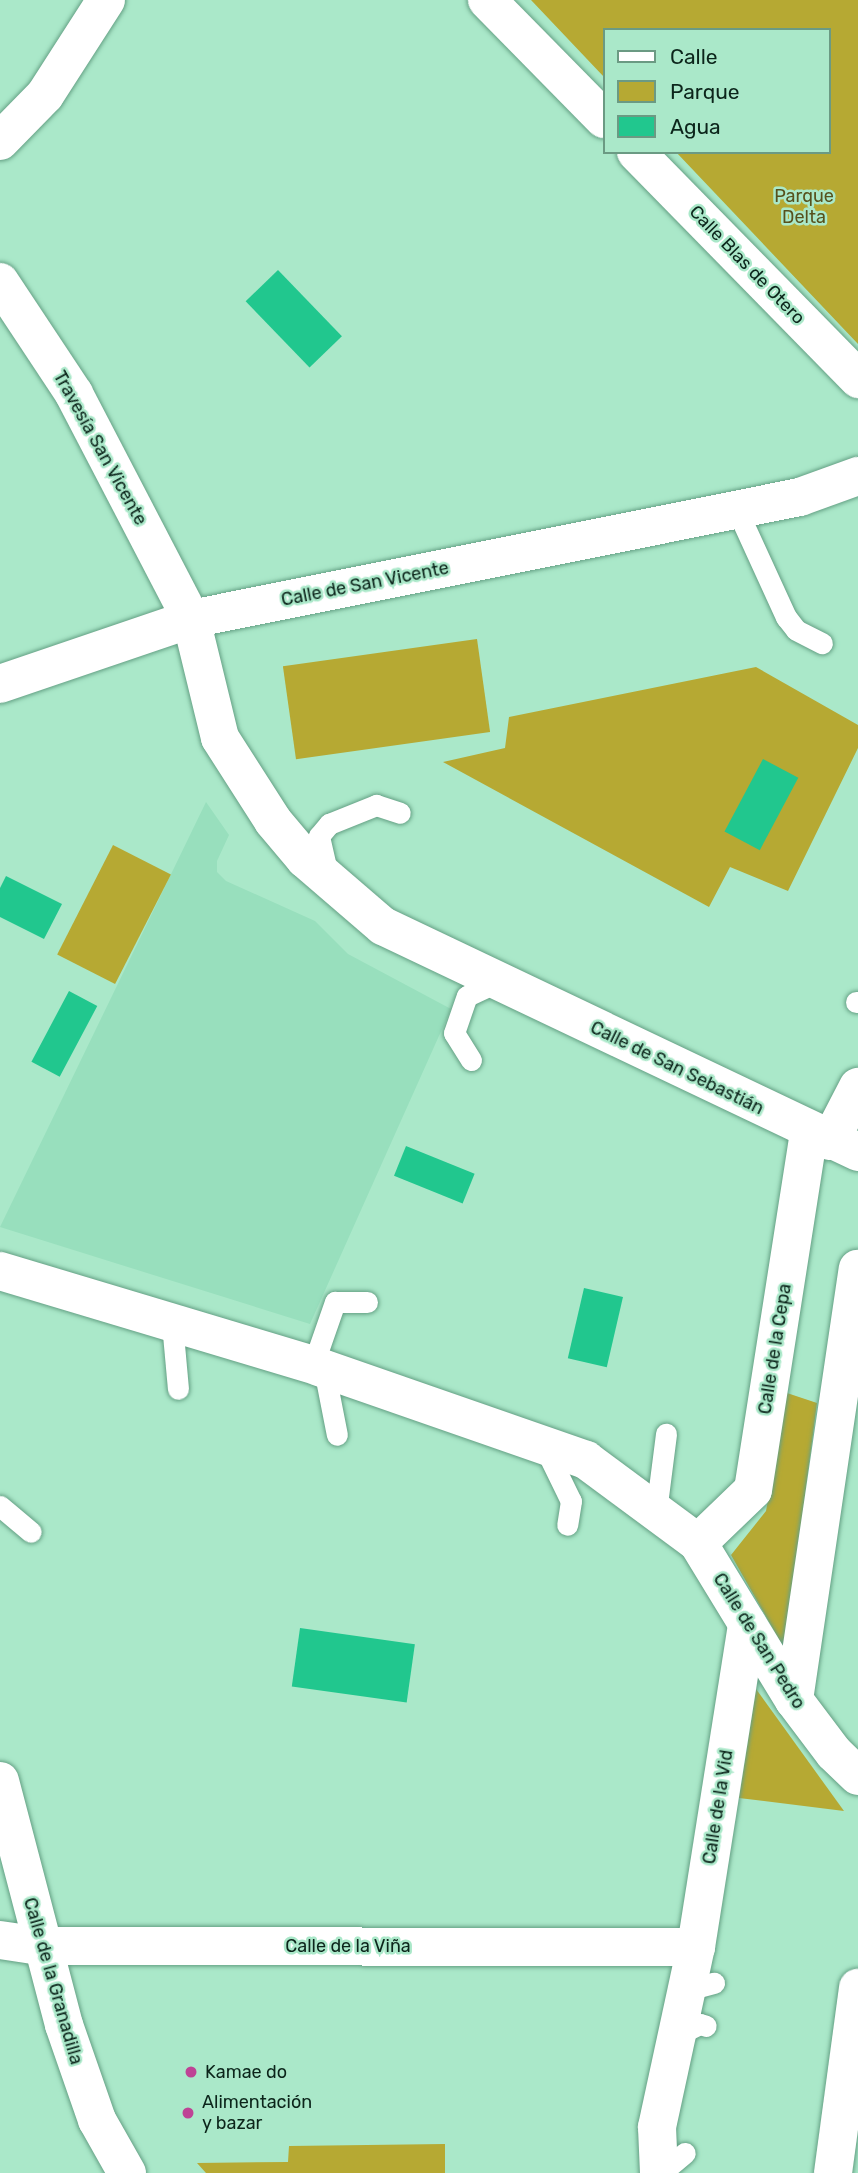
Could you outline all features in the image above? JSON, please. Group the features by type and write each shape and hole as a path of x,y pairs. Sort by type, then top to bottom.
{"street":[{"path":"0,141 45,95 106,0"},
{"path":"487,0 602,118"},
{"name":"Calle Blas de Otero","path":"638,154 858,379"},
{"name":"Travesía San Vicente","path":"0,282 74,394 191,619"},
{"name":"Calle de San Vicente","path":"0,684 191,619 800,497 858,475"},
{"name":"Calle de San Sebastián","path":"191,619 220,738 273,821 304,859 383,926 832,1142"},
{"name":"Calle de la Cepa","path":"698,1543 753,1490 832,1142 858,1087"},
{"path":"794,1700 858,1269"},
{"name":"Calle de San Pedro","path":"0,1271 319,1367 586,1460 698,1543 794,1700 834,1753 858,1776"},
{"name":"Calle de la Vid","path":"668,2166 657,2127 692,2031 701,1986 696,1947 747,1624"},
{"name":"Calle de la Granadilla","path":"0,1782 40,1946 97,2120 127,2173"},
{"name":"Calle de la Viña","path":"0,1940 40,1946 696,1947"},
{"path":"833,2173 858,1988"}],"lane":[{"path":"737,510 786,617 796,630 822,643"},
{"name":"Calle de San Sebastián","path":"335,885 319,849 322,830 376,804 400,813"},
{"path":"471,1060 454,1033 467,996 497,982"},
{"path":"337,1435 319,1367 335,1302 367,1302"},
{"path":"172,1323 178,1389"},
{"path":"656,1512 666,1434"},
{"path":"544,1446 571,1500 567,1525"},
{"path":"0,1506 31,1532"}],"shaded area":[{"path":"206,802 229,835 217,861 217,872 226,881 315,921 348,954 451,1009 310,1324 0,1227"}],"green space":[{"name":"Parque Delta","path":"531,0 858,0 858,344 678,154 830,154 830,28 602,28 602,75"},
{"path":"477,639 490,732 296,759 283,666"},
{"path":"756,667 858,725 858,748 788,891 730,867 709,907 443,762 505,748 509,717"},
{"path":"113,845 171,875 115,984 57,955"},
{"path":"787,1393 817,1403 785,1650 731,1555 766,1511"},
{"path":"756,1689 844,1811 739,1798"},
{"path":"445,2144 445,2173 206,2173 197,2163 288,2162 289,2146"}],"water":[{"path":"278,270 342,336 310,367 246,301"},
{"path":"763,759 798,778 760,850 725,831"},
{"path":"6,876 62,904 44,939 0,917 0,888"},
{"path":"69,991 97,1006 60,1077 31,1062"},
{"path":"406,1146 475,1174 463,1203 394,1176"},
{"path":"584,1288 623,1297 607,1367 568,1358"},
{"path":"300,1628 415,1644 407,1703 292,1686"}],"place":[{"name":"Kamae do","path":"191,2072"},
{"name":"Alimentación y bazar","path":"188,2113"}]}
